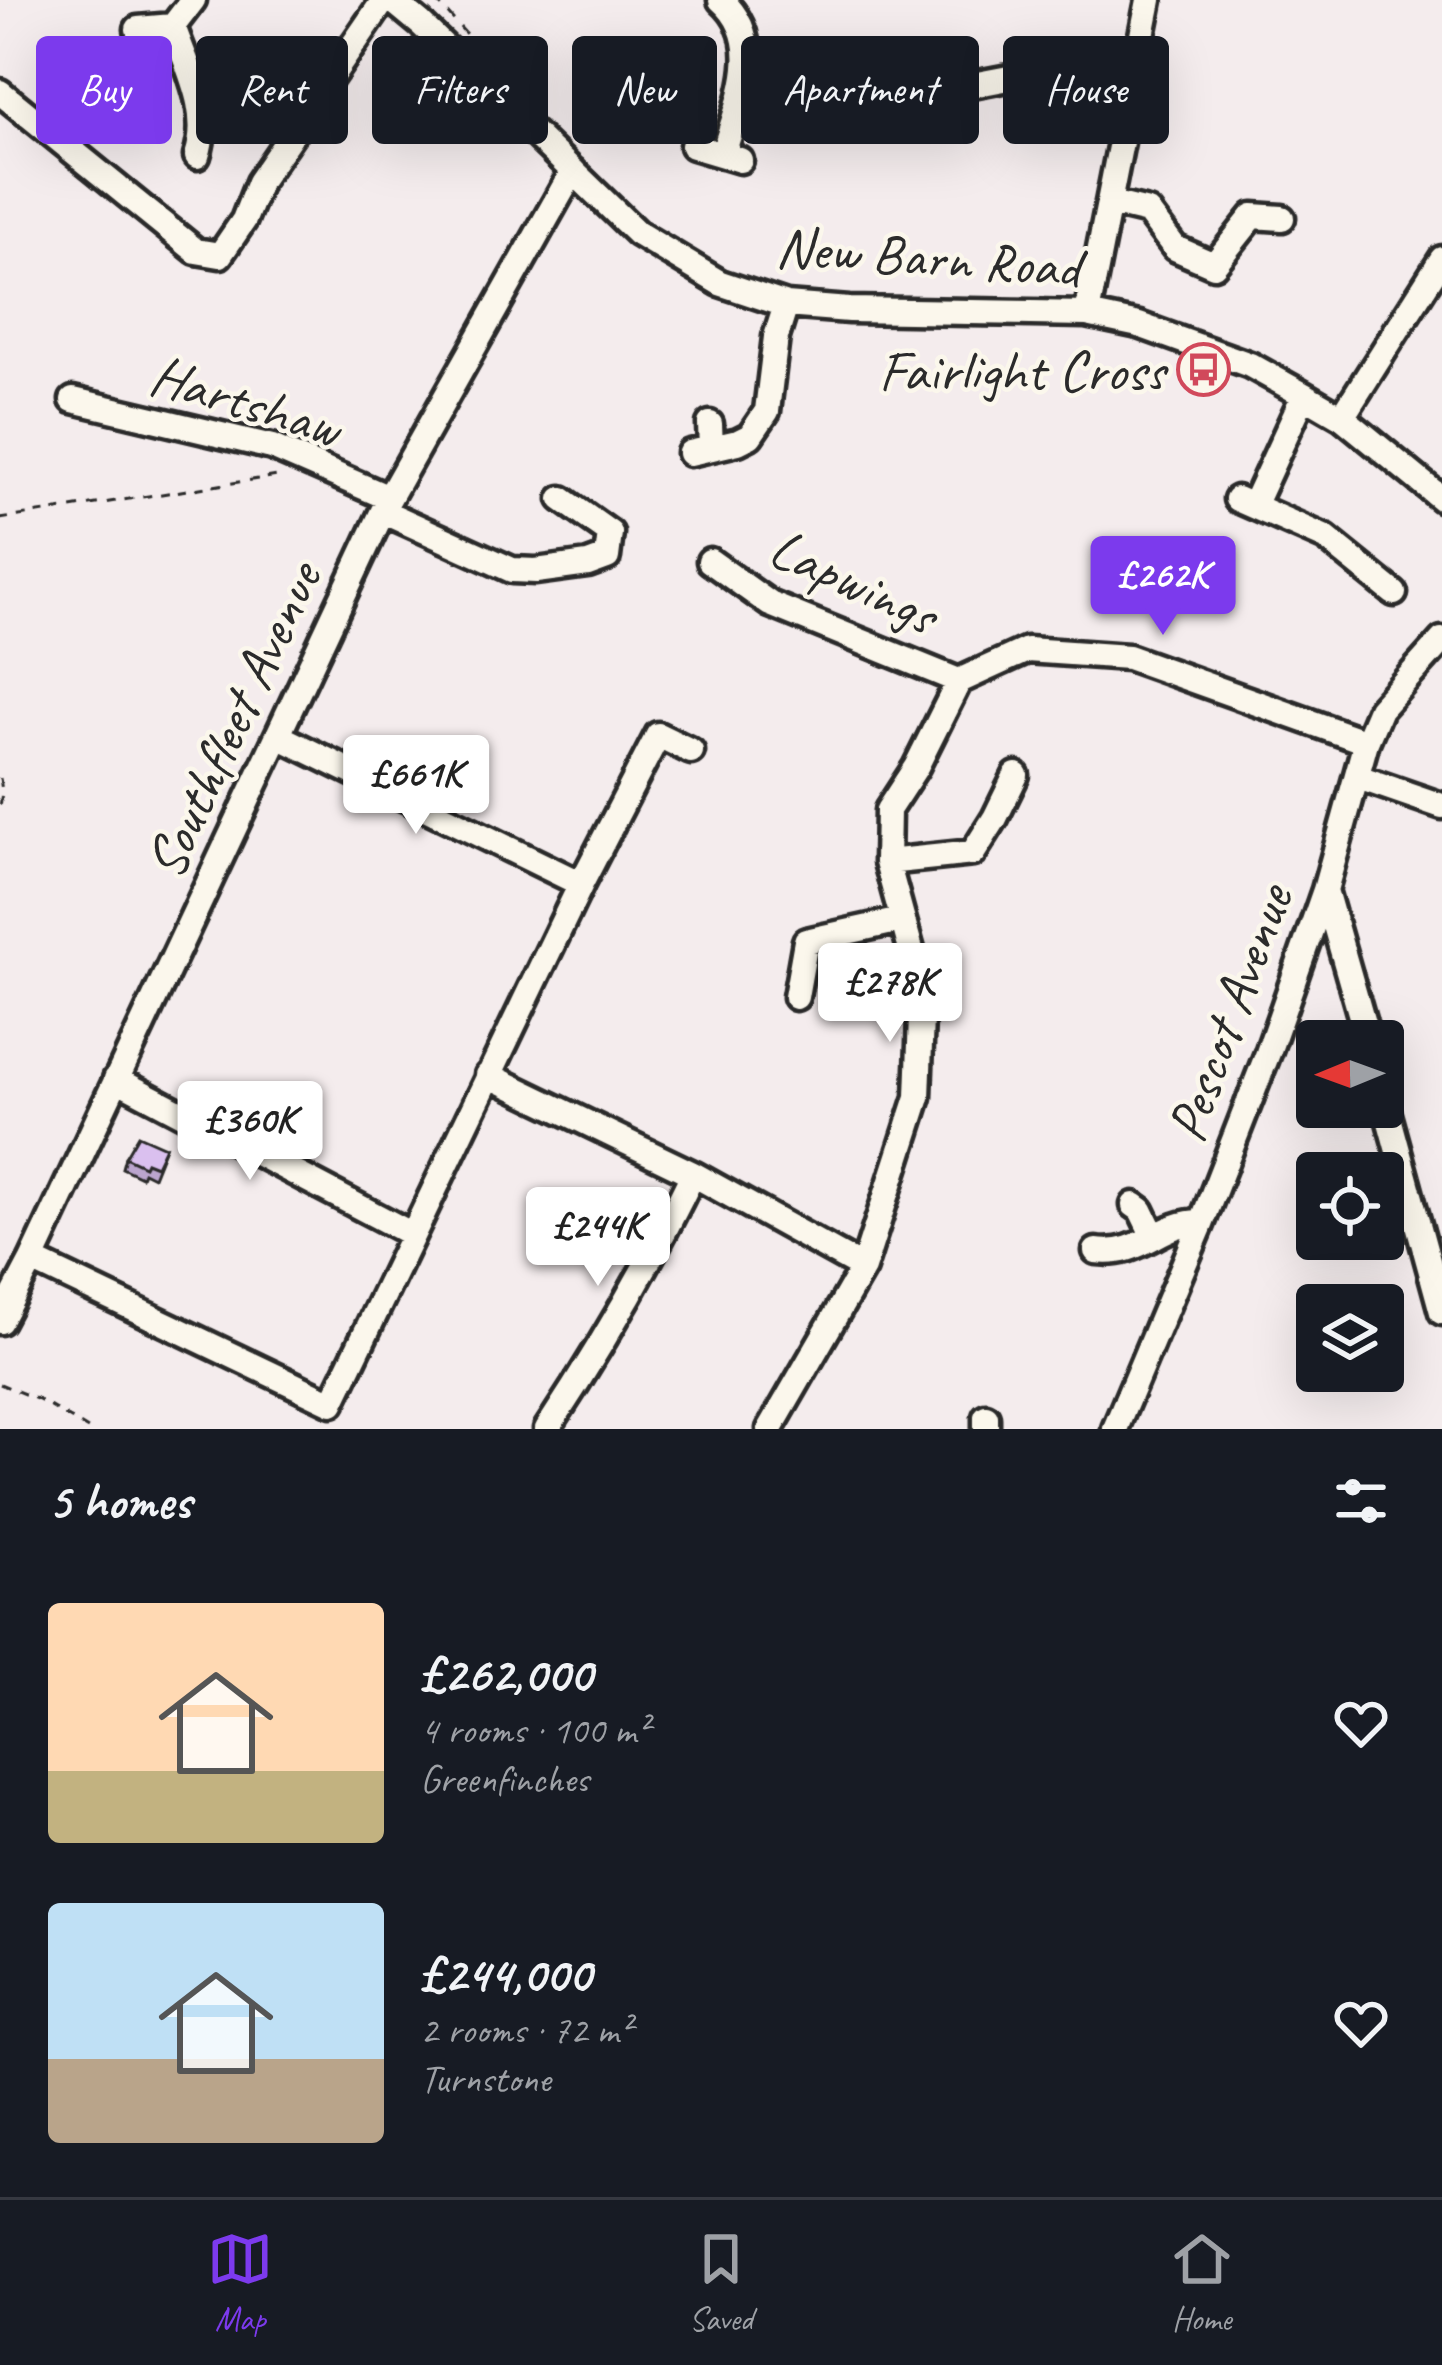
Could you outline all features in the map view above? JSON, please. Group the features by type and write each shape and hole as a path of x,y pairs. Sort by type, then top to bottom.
{"street":[{"path":"138,29 173,26 193,0"},
{"path":"0,92 196,251 220,255 244,220 259,182 388,0"},
{"name":"New Barn Road","path":"388,0 428,8 573,171 637,233 720,283 786,305 1087,314 1138,325 1250,365 1304,394 1342,417 1442,499"},
{"path":"693,146 731,158 748,58 738,21 721,0"},
{"path":"1142,36 1149,0"},
{"path":"173,26 202,118 197,156"},
{"path":"1087,314 1121,144"},
{"name":"Southfleet Avenue","path":"0,1321 387,505 573,171"},
{"path":"1110,203 1148,212 1175,248 1214,265 1253,216 1282,218"},
{"path":"1342,417 1442,259"},
{"path":"703,442 738,442 749,436 767,411 776,337 786,305"},
{"path":"1304,394 1253,506 1326,538 1394,593"},
{"name":"Hartshaw","path":"73,400 272,448 512,570 588,564 607,557 610,533 562,499"},
{"name":"Lapwings","path":"710,561 770,604 959,680"},
{"name":"Pescot Avenue","path":"1115,1429 1268,1053 1325,890 1366,742 1381,710 1442,641"},
{"path":"770,1429 863,1268 918,1097 922,990 887,862 888,810 916,767 959,680 1027,650 1128,657 1366,742"},
{"path":"32,1260 332,1403 580,884 658,735 692,752"},
{"path":"278,736 580,884"},
{"path":"887,862 973,853 1016,775"},
{"path":"1358,777 1442,806"},
{"path":"1325,890 1362,1020"},
{"path":"796,998 806,941 901,920"},
{"path":"488,1075 693,1174 863,1268"},
{"path":"116,1079 411,1234"},
{"path":"1392,1128 1442,1312"},
{"path":"547,1429 659,1244 693,1174"},
{"path":"1134,1205 1142,1210 1152,1232"},
{"path":"1103,1243 1120,1252 1136,1248 1152,1232 1202,1222"}],"path":[{"path":"428,8 462,36"},
{"path":"0,519 283,475"},
{"path":"0,778 0,808"},
{"path":"0,1384 88,1429"}],"building":[{"path":"138,1135 165,1147 156,1166 125,1157"}],"place":[{"name":"Fairlight Cross","path":"1204,370"}]}
